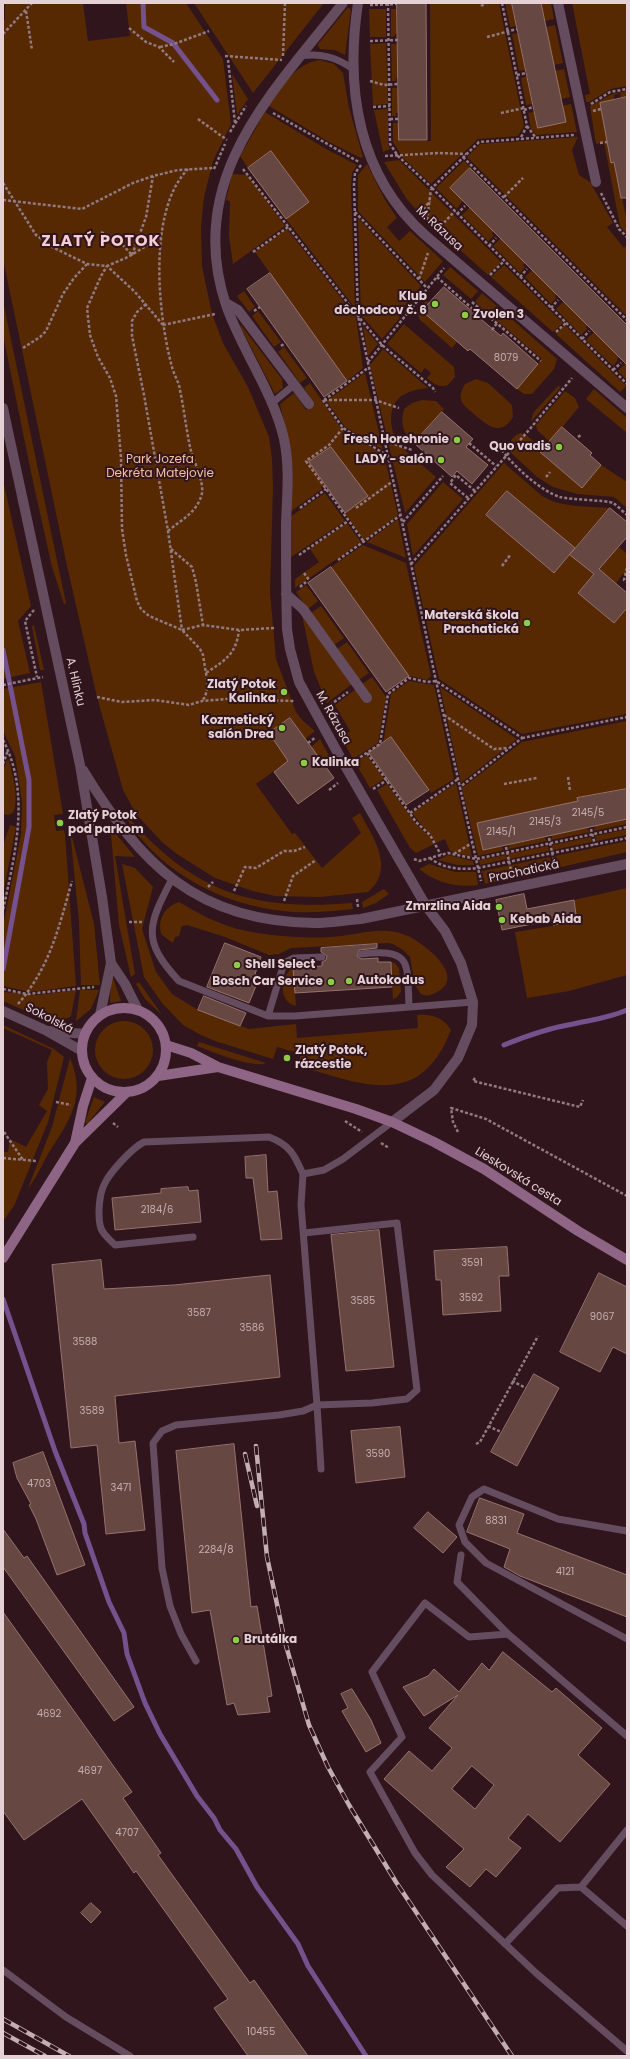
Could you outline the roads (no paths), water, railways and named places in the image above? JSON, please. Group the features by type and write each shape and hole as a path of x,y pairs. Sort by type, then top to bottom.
{"street":[{"name":"M. Rázusa","path":"343,3 300,56 248,128 230,163 224,180 219,204 216,238 219,275 226,303 272,403 284,438 286,454 287,630 290,649 299,682 316,716 426,906"},
{"path":"558,3 596,182"},
{"name":"M. Rázusa","path":"357,4 353,69 356,104 364,140 371,159 395,204 429,239 627,408"},
{"path":"226,303 238,310 309,404"},
{"name":"A. Hlinku","path":"3,408 80,764 111,963"},
{"path":"286,594 302,608 367,698"},
{"name":"Prachatická","path":"80,764 105,806 128,837 172,879 194,894 215,905 244,915 271,920 334,922 381,916 627,864"},
{"path":"392,1122 434,1090 458,1058 472,1025 473,1002 469,984 455,950 445,931 426,906"},
{"path":"111,963 125,984 138,1010 149,1015 157,1025 166,1045 164,1064 158,1076"},
{"path":"100,1015 111,963"},
{"name":"Lieskovská cesta","path":"138,1010 115,1008 100,1015 89,1026 85,1034 82,1051 86,1068 92,1078 106,1090 127,1092 144,1087 158,1076 218,1067"},
{"name":"Sokolská","path":"3,1011 45,1030 82,1051"},
{"path":"45,1030 85,1034"},
{"name":"Lieskovská cesta","path":"166,1045 191,1053 218,1067 392,1122 434,1142 484,1169 578,1231 627,1260"},
{"path":"75,1143 83,1106 92,1078"},
{"path":"4,1257 75,1143 127,1092"}],"lane":[{"path":"300,56 311,54 325,55 343,62 353,69"},
{"path":"272,403 294,385"},
{"path":"172,879 152,922 152,941 169,970 180,981 268,1016 296,1016 473,1002"},
{"path":"361,954 392,953 405,961 407,968 409,1007"},
{"path":"268,1016 280,971 284,963 294,958 322,957"},
{"path":"303,1174 324,1170 343,1159 392,1122"},
{"path":"193,1237 115,1244 105,1236 100,1226 101,1196 104,1184 133,1148 144,1142 269,1137 283,1143 295,1155 303,1174 301,1205 321,1469"},
{"path":"196,1661 180,1634 170,1606 162,1568 153,1443 162,1431 176,1426 303,1411 317,1405 372,1403 407,1399 417,1390 397,1223 304,1233"},
{"path":"627,1531 558,1519 484,1489 472,1497 459,1525 465,1542 486,1564 627,1639"},
{"path":"461,1555 457,1582 508,1634 627,1736"},
{"path":"508,1634 469,1637 425,1603 372,1672 402,1737 370,1772 415,1853 432,1875 536,1974 627,2051"},
{"path":"581,1887 627,1830"},
{"path":"506,1944 558,1888 581,1887 627,1926"},
{"path":"3,1970 66,2016 130,2056"}],"waterway":[{"path":"143,3 144,27 173,43 217,100"},
{"path":"3,650 29,780 29,827 3,969"},
{"path":"504,1045 546,1030 607,1017 627,1010"},
{"path":"3,1299 55,1451 84,1524 85,1533 109,1602 124,1633 127,1654 145,1703 160,1734 197,1796 214,1818 220,1830 236,1849 257,1887 298,1944 308,1966 366,2056"}],"railway":[{"path":"256,1446 267,1557 285,1642 309,1725 328,1767 349,1805 396,1882 512,2056"},
{"path":"245,1454 257,1506"},
{"path":"3,2019 69,2056"},
{"path":"3,2033 45,2056"}],"place":[{"name":"Klub dôchodcov č. 6","path":"435,304"},
{"name":"Zvolen 3","path":"465,315"},
{"name":"Fresh Horehronie","path":"457,440"},
{"name":"Quo vadis","path":"559,447"},
{"name":"LADY - salón","path":"441,460"},
{"name":"Materská škola Prachatická","path":"527,623"},
{"name":"Zlatý Potok Kalinka","path":"284,692"},
{"name":"Kozmetický salón Drea","path":"282,728"},
{"name":"Kalinka","path":"304,763"},
{"name":"Zlatý Potok pod parkom","path":"60,823"},
{"name":"Zmrzlina Aida","path":"499,907"},
{"name":"Kebab Aida","path":"502,920"},
{"name":"Shell Select","path":"237,965"},
{"name":"Autokodus","path":"349,981"},
{"name":"Bosch Car Service","path":"331,982"},
{"name":"Zlatý Potok, rázcestie","path":"287,1058"},
{"name":"Brutálka","path":"236,1640"}],"district":[{"name":"ZLATÝ POTOK","path":"101,242"}],"park label":[{"name":"Park Jozefa Dekréta Matejovie","path":"160,467"}]}
